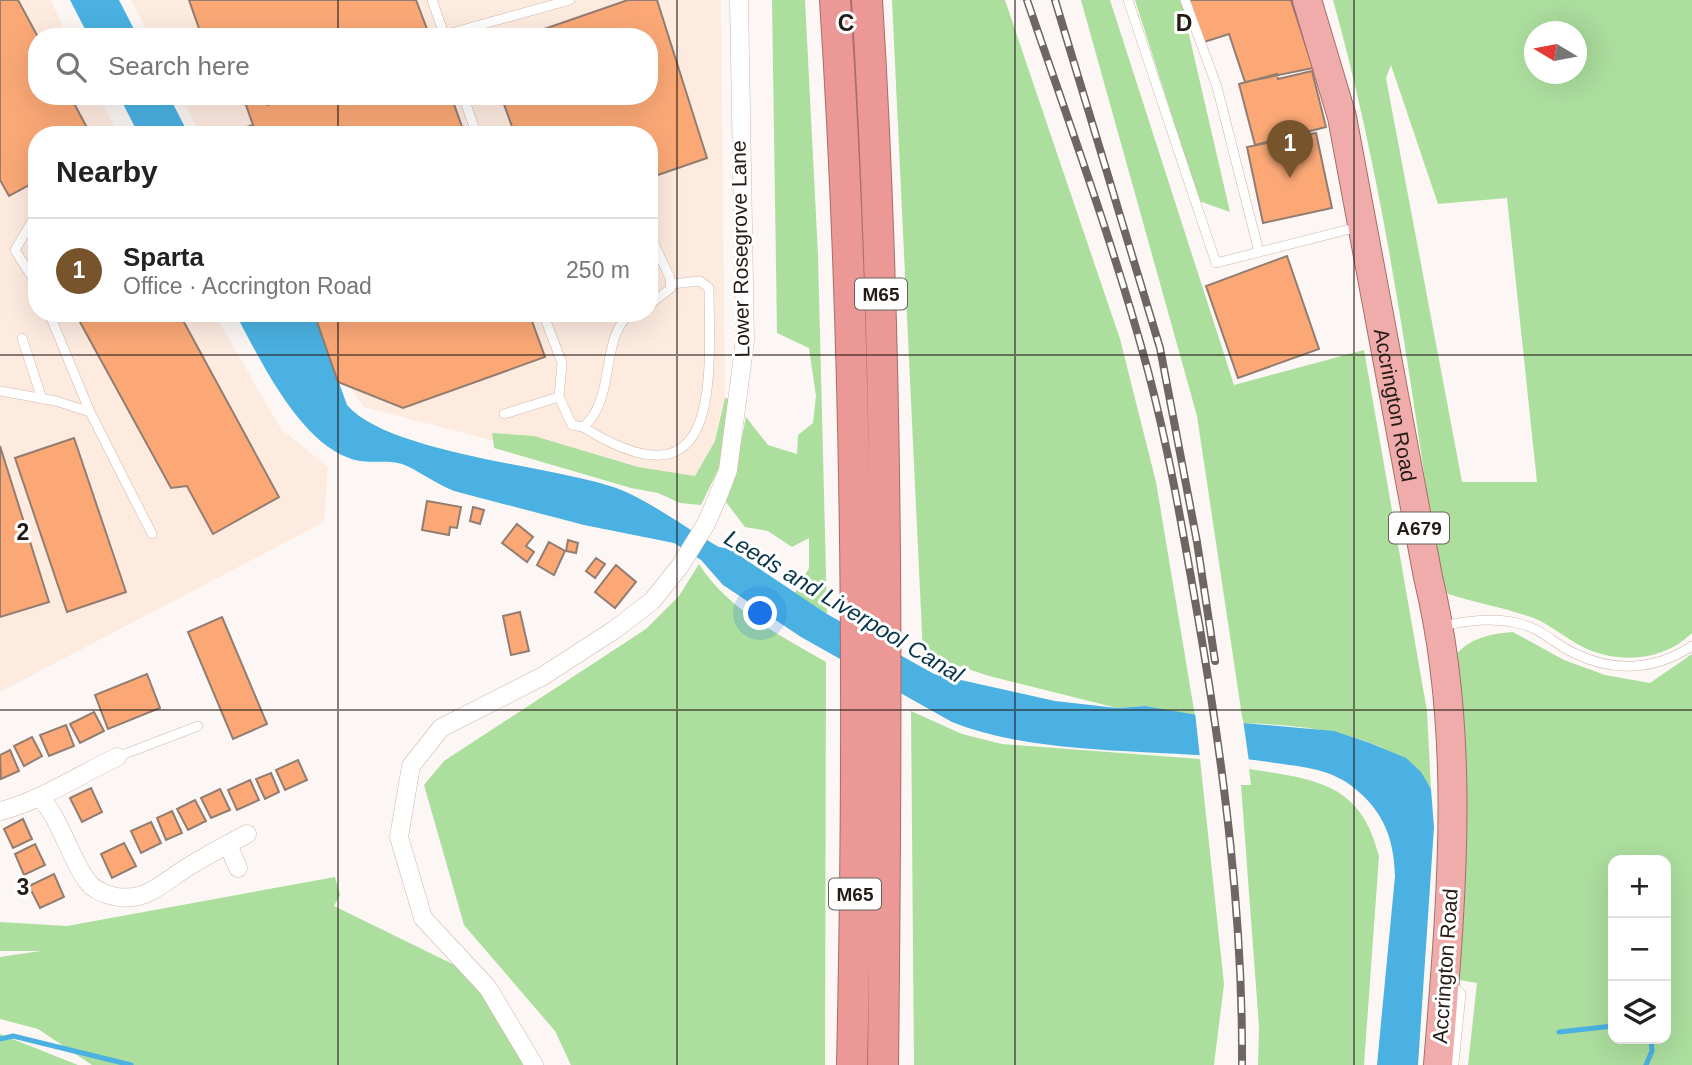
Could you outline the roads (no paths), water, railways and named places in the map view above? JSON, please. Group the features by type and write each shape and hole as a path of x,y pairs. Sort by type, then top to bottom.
{"highway":[{"name":"M65","path":"835,0 847,183 856,582 852,1065"},
{"name":"M65","path":"867,0 878,179 887,588 883,1065"},
{"name":"Accrington Road","path":"1307,0 1342,117 1428,578 1440,626 1450,715 1454,792 1438,1065"}],"street":[{"name":"Lower Rosegrove Lane","path":"534,1065 488,988 423,918 399,837 411,766 441,728 543,677 652,601 680,566 706,524 729,470 745,340 738,0"},
{"path":"0,811 40,797 60,784 117,757"},
{"path":"40,797 54,812 89,883 99,892 117,898 133,899 150,894 247,834"},
{"path":"228,844 238,868"}],"lane":[{"path":"432,0 442,28"},
{"path":"473,28 570,0"},
{"path":"1128,0 1216,263 1363,226"},
{"path":"1185,0 1217,87 1259,252"},
{"path":"466,105 474,126"},
{"path":"28,228 15,250 28,271"},
{"path":"658,254 671,284 664,297 658,300"},
{"path":"546,322 562,363 559,397 572,425 583,427 614,446 650,455 667,453 685,446 694,438 702,424 706,401 709,288 700,281 671,284"},
{"path":"53,322 90,412 152,534"},
{"path":"583,427 592,419 599,406 613,346 624,322"},
{"path":"22,338 42,399"},
{"path":"0,391 90,412"},
{"path":"504,414 559,397"},
{"path":"1440,626 1483,619 1518,623 1547,633 1573,653 1607,665 1639,667 1672,659 1692,646"},
{"path":"117,757 198,726"},
{"path":"1445,978 1461,994 1454,1063 1451,1065"}],"water":[{"path":"70,0 119,0 133,28 84,28"},
{"path":"124,105 174,105 184,126 134,126"},
{"path":"240,322 317,322 347,405 368,422 434,447 587,480 629,493 719,547 730,549 827,614 934,674 1055,701 1117,708 1145,706 1243,723 1334,731 1406,758 1421,772 1431,789 1434,827 1418,1065 1377,1065 1395,876 1394,861 1388,835 1377,811 1346,782 1328,773 1298,766 1231,757 1027,742 952,722 801,637 723,585 701,560 674,543 584,525 454,491 402,464 355,460 330,448 297,416 256,353"}],"waterway":[{"path":"1559,1032 1608,1027"},
{"path":"0,1039 13,1036 131,1065"},
{"path":"1646,1065 1652,1051 1651,1044"}],"railway":[{"path":"1027,0 1121,277 1148,371 1170,465 1199,623 1224,788 1239,954 1242,1065"},
{"path":"1055,0 1160,348 1197,542 1215,661"}],"place":[{"name":"Sparta","path":"1290,178"}],"water label":[{"name":"Leeds and Liverpool Canal","path":"844,606"}]}
